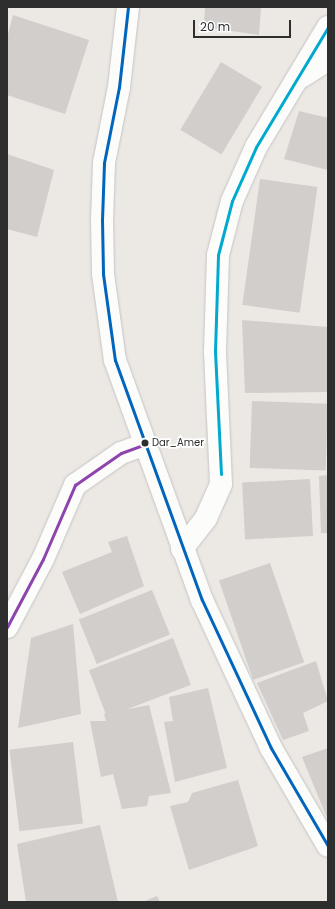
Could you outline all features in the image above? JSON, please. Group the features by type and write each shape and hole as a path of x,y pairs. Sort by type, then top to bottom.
{"main road":[{"path":"128,7 119,87 104,163 103,274 115,360 143,445 182,549 271,748 328,846"},
{"path":"182,549 206,518 221,484 215,352 218,255 232,201 256,147 301,77 328,26"},
{"path":"301,77 328,60"},
{"path":"7,627 43,559 75,485 121,453 143,445"}],"building":[{"path":"205,7 261,7 259,35 204,27"},
{"path":"13,15 89,40 65,114 7,95 7,38"},
{"path":"221,62 262,87 221,154 180,130"},
{"path":"299,111 328,118 328,170 284,159"},
{"path":"7,154 54,170 37,237 7,229"},
{"path":"260,179 317,187 300,313 242,305"},
{"path":"242,320 328,327 328,392 245,393"},
{"path":"252,401 328,404 326,471 250,468"},
{"path":"328,475 328,533 321,533 319,476"},
{"path":"310,479 313,536 245,539 242,483"},
{"path":"127,536 144,586 80,614 62,572 112,552 108,542"},
{"path":"270,563 304,662 253,680 219,581"},
{"path":"152,590 170,635 97,664 79,620"},
{"path":"73,624 81,714 18,728 31,638"},
{"path":"173,638 191,685 107,717 89,670"},
{"path":"316,661 328,701 303,713 309,731 283,740 257,683"},
{"path":"208,688 227,768 175,782 164,722 173,721 169,697"},
{"path":"149,705 171,793 149,796 147,806 122,809 113,774 101,777 90,721 106,721 104,714"},
{"path":"73,742 83,823 19,831 9,750"},
{"path":"328,748 328,820 302,757"},
{"path":"238,780 258,846 189,870 170,806 188,802 192,793"},
{"path":"100,825 118,902 26,902 17,844"},
{"path":"157,896 160,902 143,902"}],"transit line":[{"path":"128,7 119,87 104,163 102,220 103,274 115,360 202,600 271,748 328,846"},
{"path":"221,474 215,351 218,255 232,201 256,147 328,27"},
{"name":"20","path":"7,627 43,559 75,485 121,453 143,445"}],"place":[{"name":"Dar_Amer","path":"145,443"}]}
